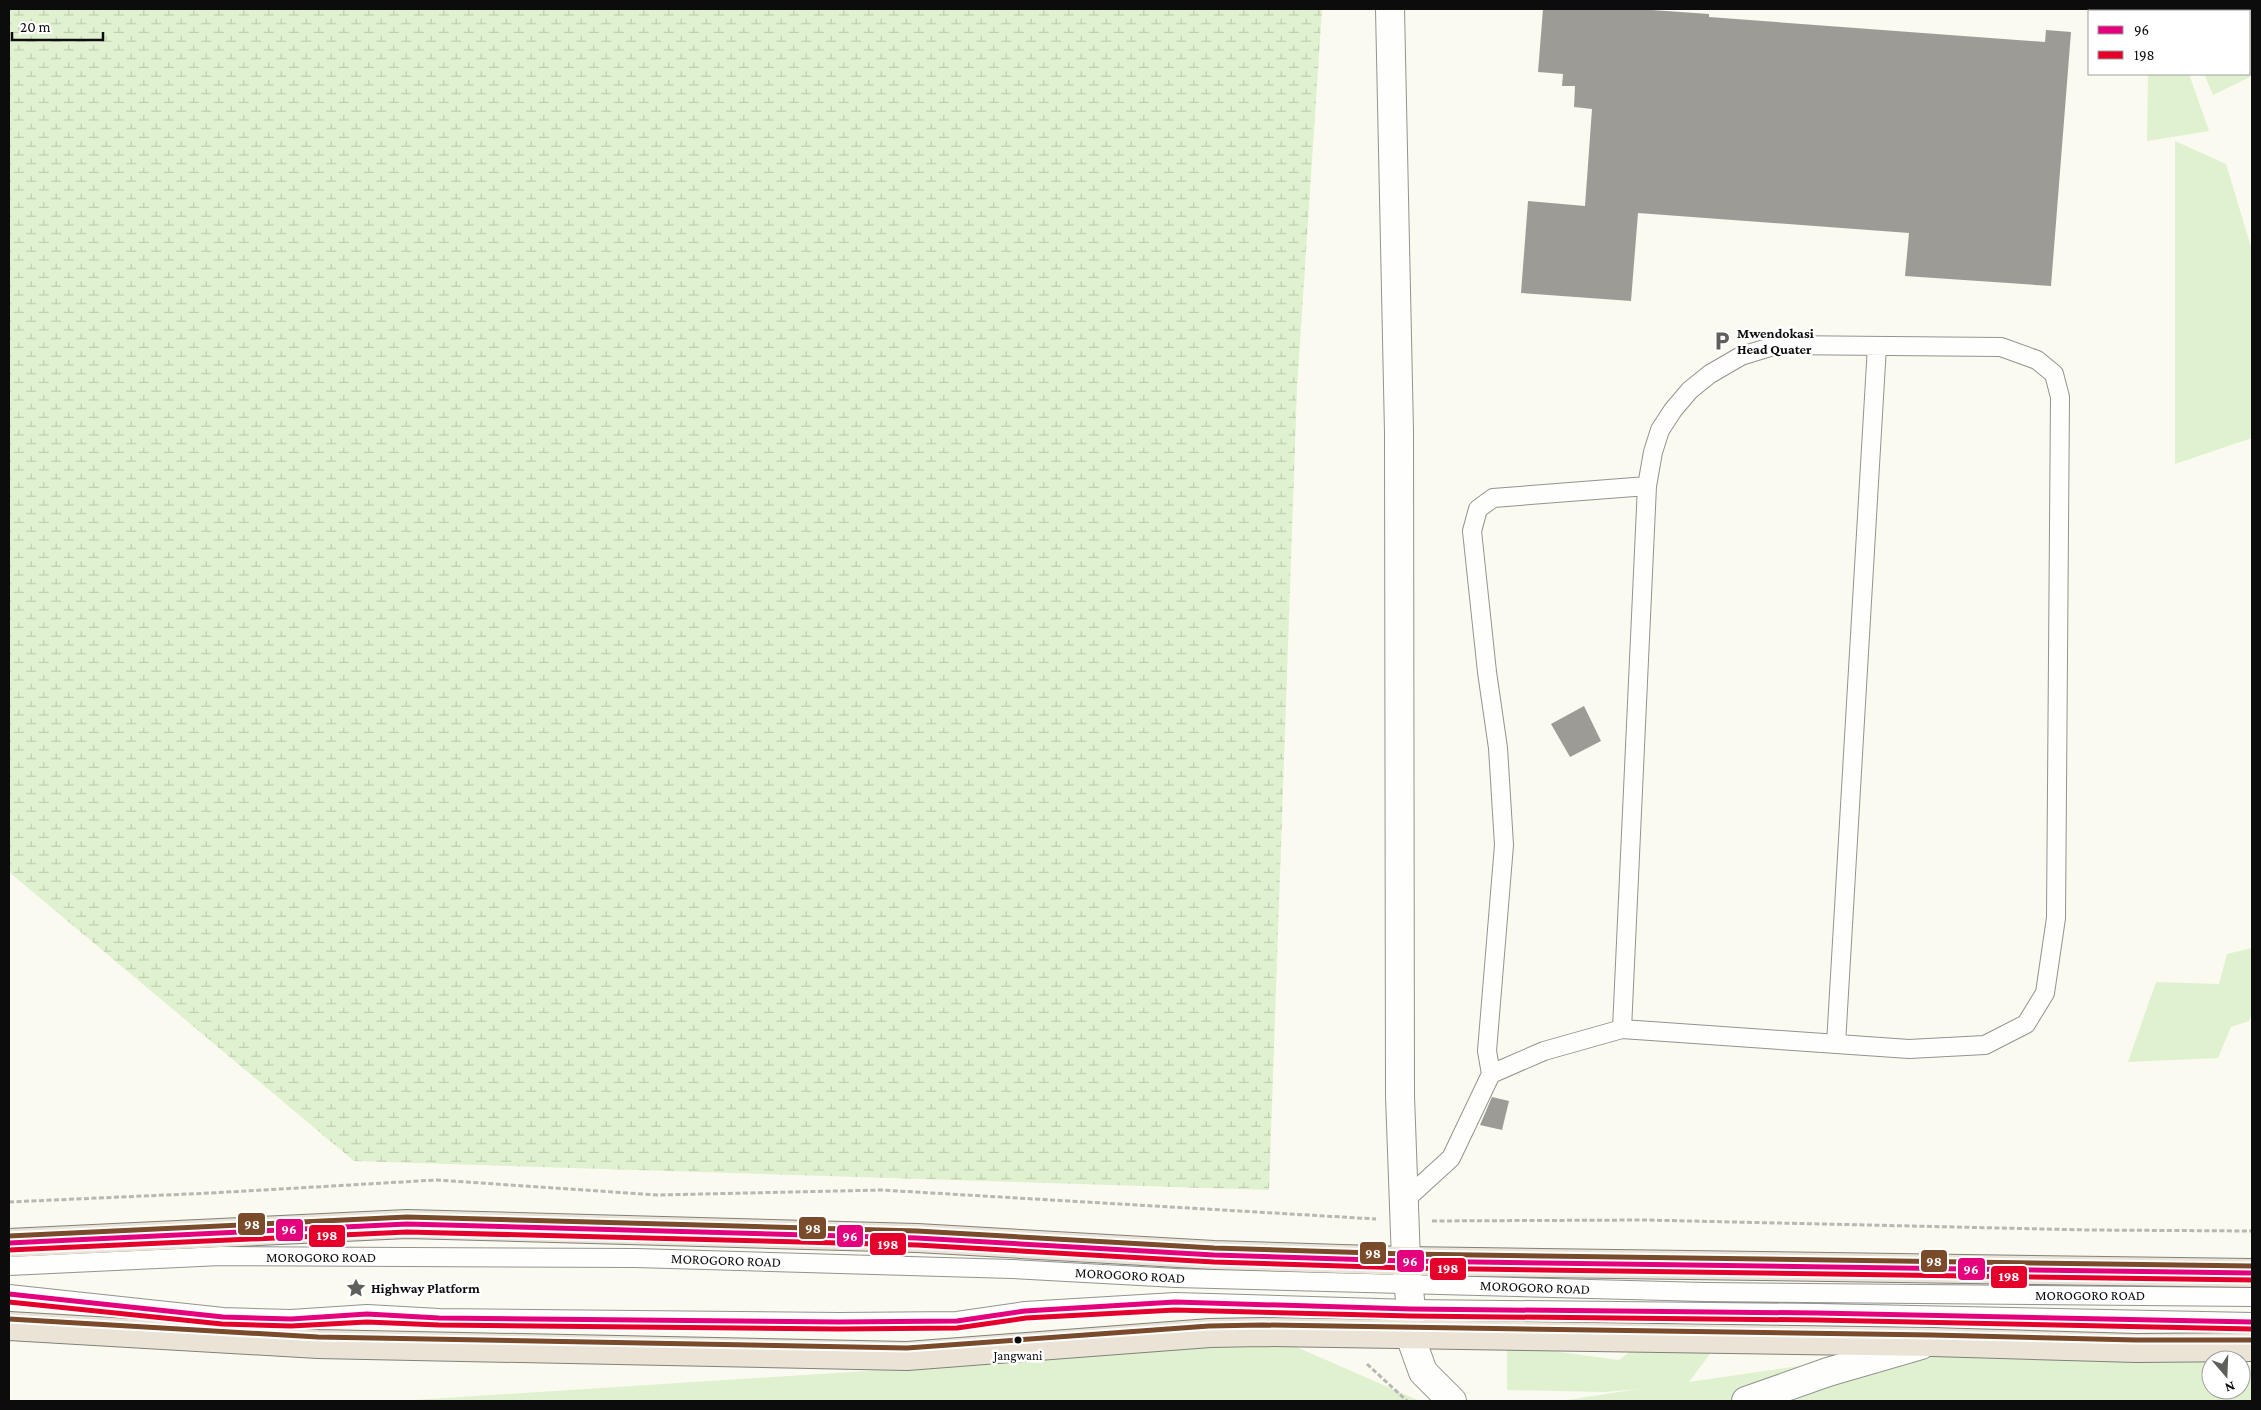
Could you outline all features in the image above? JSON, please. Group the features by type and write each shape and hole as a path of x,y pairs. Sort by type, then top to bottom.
{"highway":[{"name":"MOROGORO ROAD","path":"9,1244 407,1224 917,1238 1214,1255 1409,1297 1932,1342 2136,1348 2252,1347"},
{"name":"MOROGORO ROAD","path":"9,1326 318,1344 907,1356 1210,1333 1409,1297 2252,1273"}],"street":[{"path":"1390,9 1399,432 1400,1096 1405,1210 1409,1297 1423,1372 1452,1401"},
{"path":"1746,1401 1828,1372 1932,1342"}],"lane":[{"path":"1492,1074 1544,1051 1622,1029 1909,1049 1985,1045 2026,1024 2046,994 2056,918 2060,397 2054,374 2037,360 2001,347 1777,345 1741,356 1710,374 1690,390 1673,410 1660,430 1653,452 1647,486 1622,1029"},
{"path":"1836,1044 1877,346"},
{"path":"1405,1210 1451,1158 1492,1074 1487,1051 1504,845 1498,748 1487,672 1472,531 1478,509 1493,498 1647,486"},
{"name":"MOROGORO ROAD","path":"9,1266 221,1256 636,1258 1012,1269 1176,1278 1409,1297 1826,1314 2252,1322"},
{"name":"MOROGORO ROAD","path":"9,1294 223,1317 291,1319 367,1314 448,1318 839,1322 957,1321 1025,1311 1175,1302 1409,1297 1705,1292 2252,1296"}],"path":[{"path":"9,1202 436,1180 658,1195 881,1190 1645,1220 2088,1230 2252,1231"}],"green space":[{"path":"9,9 1322,9 1297,388 1269,1190 354,1161 9,872"},
{"path":"2252,9 2252,76 2213,95 2204,75 2251,75 2251,10 2184,10"},
{"path":"2148,75 2189,75 2209,131 2147,141"},
{"path":"2175,141 2226,164 2252,250 2252,438 2175,464"},
{"path":"2252,948 2252,1013 2249,1021 2231,1027 2218,1058 2128,1062 2156,982 2219,984 2227,954"},
{"path":"1262,1332 1420,1401 398,1401 929,1367"},
{"path":"1957,1343 2201,1362 2201,1400 2251,1400 2252,1366 2252,1401 1561,1401 1638,1389 1604,1392 1507,1390 1507,1345 1619,1360 1640,1344 1693,1346 1710,1354 1689,1382"}],"building":[{"path":"1543,9 1638,9 1709,14 1709,17 2045,42 2046,30 2071,32 2051,286 1905,276 1909,233 1638,213 1631,301 1521,293 1528,201 1585,206 1592,109 1574,107 1575,86 1562,86 1563,74 1538,72"},
{"path":"1584,706 1601,741 1570,757 1551,724"},
{"path":"1492,1097 1509,1101 1502,1130 1480,1125"}],"transit line":[{"name":"98","path":"9,1236 407,1217 917,1231 1214,1248 1406,1254 2252,1266"},
{"name":"96","path":"9,1243 407,1224 917,1238 1214,1255 1406,1261 2252,1273"},
{"name":"198","path":"9,1250 407,1232 917,1245 1214,1262 1406,1268 2252,1280"},
{"name":"96","path":"9,1294 223,1317 291,1319 367,1314 439,1318 839,1322 957,1321 1025,1311 1175,1302 1411,1309 1817,1313 2252,1322"},
{"name":"198","path":"9,1302 222,1324 291,1326 367,1322 439,1325 839,1329 957,1328 1026,1318 1175,1310 1411,1316 1817,1320 2252,1329"},
{"name":"98","path":"9,1319 318,1337 907,1348 1209,1326 1262,1325 2136,1340 2252,1340"}],"place":[{"name":"Mwendokasi Head Quater","path":"1722,341"},
{"name":"Highway Platform","path":"356,1288"},
{"name":"Jangwani","path":"1018,1340"}]}
